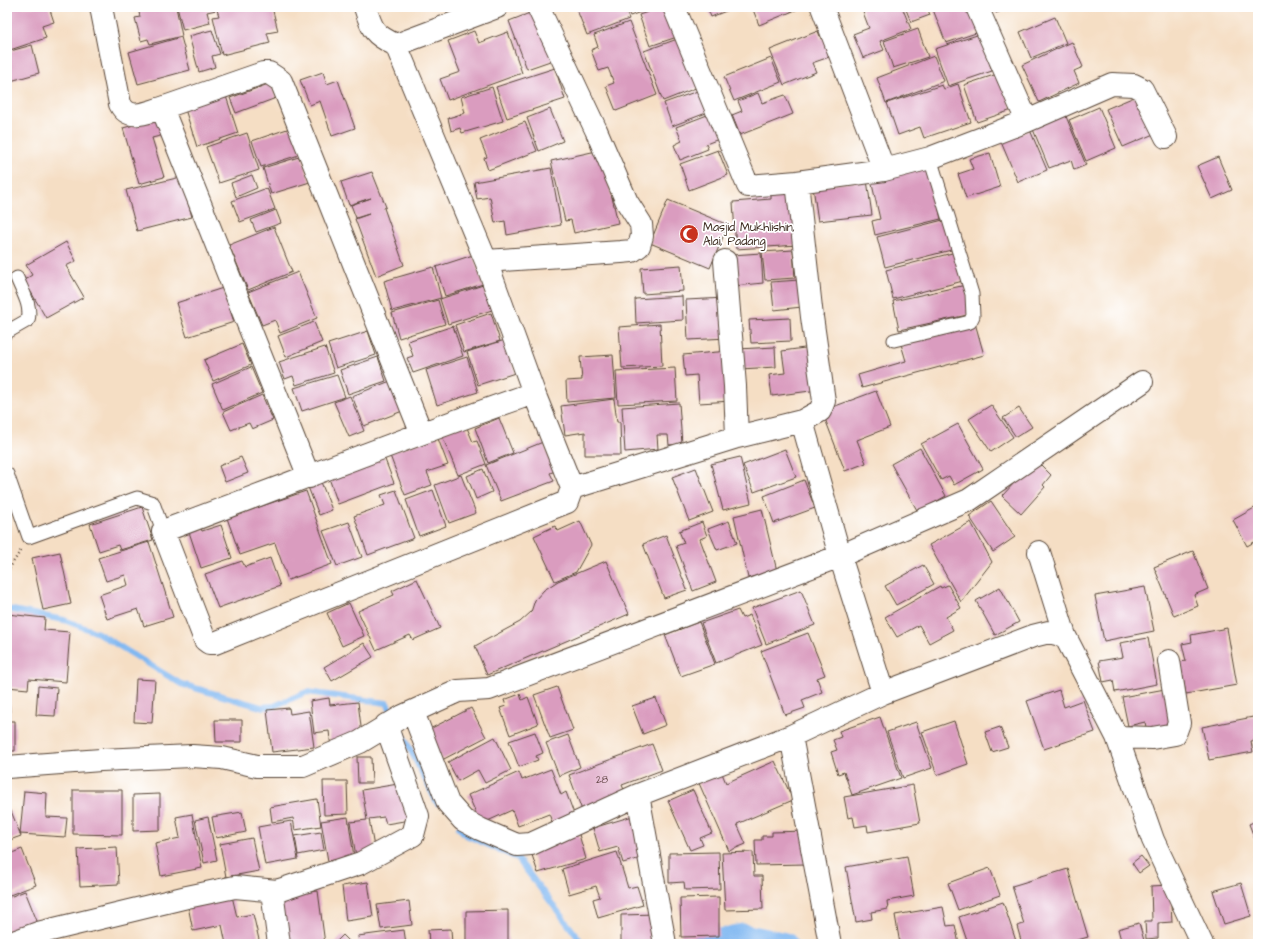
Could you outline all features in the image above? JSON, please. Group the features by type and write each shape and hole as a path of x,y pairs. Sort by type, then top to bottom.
{"street":[{"path":"101,7 120,104 124,111 129,115 136,115 162,108 263,74 276,76 281,81 421,432"},
{"path":"365,7 372,28 384,40 396,45 497,7"},
{"path":"486,261 632,251 639,246 642,236 641,224 627,202 596,130 538,7"},
{"path":"674,7 748,186 797,182 884,170 930,158 1027,121 1112,84 1134,84 1142,89 1166,137"},
{"path":"822,7 884,170"},
{"path":"977,7 1027,121"},
{"path":"396,45 486,261 534,393 572,488 567,502 215,643 209,643 205,640 163,531 309,477 421,432 534,393"},
{"path":"162,108 309,477"},
{"path":"572,488 737,437 802,421 820,411 824,401 812,317 797,182"},
{"path":"725,261 736,386 737,437"},
{"path":"7,767 101,760 192,756 222,758 257,766 303,766 360,742 399,719 458,691 489,689 840,556 969,500 1142,382"},
{"path":"802,421 840,556 883,693"},
{"path":"1039,552 1065,636 1117,737 1153,840 1202,944"},
{"path":"399,719 448,803 463,820 500,839 516,844 531,844 638,795 791,736 883,693 1033,636 1049,632 1065,636"},
{"path":"1117,737 1152,738 1176,734 1179,723 1169,661"},
{"path":"8,944 38,933 235,887 277,891 360,863 413,834 418,816 399,719"},
{"path":"791,736 830,944"},
{"path":"638,795 665,944"},
{"path":"277,891 273,899 279,944"}],"lane":[{"path":"894,340 970,322 973,316 972,294 930,158"},
{"path":"7,332 28,320 28,304 17,278"},
{"path":"7,474 29,537 137,498 153,504 163,531"}],"path":[{"path":"7,572 29,537"}],"building":[{"path":"7,7 49,7 54,22 42,26 46,38 7,51"},
{"path":"138,7 164,7 165,9 176,7 182,36 150,44 148,39 141,41 135,18 140,17"},
{"path":"177,7 215,7 216,10 207,12 210,23 183,30"},
{"path":"216,7 272,7 278,31 267,33 270,43 222,55 213,17 219,16"},
{"path":"584,7 624,7 629,19 587,35 577,10"},
{"path":"626,7 654,7 630,16"},
{"path":"662,7 672,7 683,35 650,46 639,15"},
{"path":"707,7 736,7 711,17"},
{"path":"752,7 803,7 759,25"},
{"path":"861,7 902,7 911,29 880,41 884,50 863,58 853,34 869,28"},
{"path":"905,7 927,7 930,15 911,22"},
{"path":"932,7 973,7 982,31 946,43"},
{"path":"993,7 1013,7 996,13"},
{"path":"535,11 553,60 527,69 509,21"},
{"path":"1055,17 1066,43 1031,58 1020,32"},
{"path":"629,22 657,95 616,111 606,86 614,83 608,68 599,71 591,50 598,47 594,35"},
{"path":"918,29 928,57 893,68 884,41"},
{"path":"212,30 220,54 212,56 215,67 199,72 189,36"},
{"path":"474,31 479,43 508,32 522,73 448,100 440,79 460,72 448,41"},
{"path":"818,31 821,39 828,36 835,55 812,63 816,72 784,85 770,50"},
{"path":"980,34 992,71 948,86 935,49"},
{"path":"181,37 190,70 138,84 129,52"},
{"path":"683,37 701,86 663,101 644,51"},
{"path":"1072,42 1083,67 1074,71 1079,83 1039,102 1022,65"},
{"path":"32,45 39,73 7,82 7,52"},
{"path":"934,56 944,81 886,103 877,78"},
{"path":"771,58 781,82 734,101 724,77"},
{"path":"555,68 565,99 507,118 496,87"},
{"path":"323,72 327,84 338,80 355,128 332,136 320,101 310,105 300,80"},
{"path":"1000,73 1012,110 977,122 964,85"},
{"path":"271,83 276,98 236,113 230,98"},
{"path":"958,84 971,122 924,138 920,127 898,135 887,103 942,85 944,89"},
{"path":"492,87 503,121 462,133 460,128 451,131 448,118 465,113 461,97"},
{"path":"706,88 714,110 672,126 664,103"},
{"path":"225,93 238,133 197,147 184,106"},
{"path":"758,93 762,103 785,95 793,114 740,135 732,115 742,111 738,101"},
{"path":"1139,95 1156,133 1123,147 1106,109"},
{"path":"1099,107 1116,148 1086,161 1069,120"},
{"path":"550,109 563,141 539,151 527,118"},
{"path":"715,112 724,137 706,144 708,149 680,160 674,145 682,141 676,127"},
{"path":"1065,114 1086,165 1074,170 1071,160 1049,168 1032,127"},
{"path":"159,118 164,135 152,138 164,177 139,184 123,128"},
{"path":"525,122 537,151 488,170 484,158 487,157 480,140"},
{"path":"293,127 302,154 261,167 252,141"},
{"path":"1030,130 1047,170 1018,182 1001,142"},
{"path":"247,133 259,170 219,183 206,147"},
{"path":"601,150 618,223 574,233 571,220 565,221 551,161"},
{"path":"718,150 728,175 689,190 680,164"},
{"path":"990,153 1000,187 966,198 958,174 973,169 969,159"},
{"path":"302,156 310,182 271,194 263,168"},
{"path":"1218,157 1232,190 1212,199 1197,166"},
{"path":"929,166 941,219 875,235 872,221 880,219 871,180"},
{"path":"551,168 561,225 507,235 505,221 495,223 490,197 477,199 474,182"},
{"path":"372,172 386,207 384,208 404,265 376,276 355,219 369,214 356,218 351,205 371,198 349,205 341,182"},
{"path":"252,175 257,188 236,197 231,183"},
{"path":"181,177 192,217 137,231 126,190"},
{"path":"867,180 872,215 818,221 813,187"},
{"path":"267,188 275,209 240,222 232,201"},
{"path":"794,188 798,245 736,249 733,202 771,199 771,190"},
{"name":"Masjid Mukhlishin, Alai, Padang","path":"668,200 728,225 710,268 650,243"},
{"path":"276,210 281,223 256,232 251,220"},
{"path":"947,219 955,249 885,267 877,237"},
{"path":"274,227 292,272 248,290 229,245"},
{"path":"66,242 76,261 66,266 84,297 46,318 24,280 32,275 26,265"},
{"path":"793,250 795,278 765,280 762,252"},
{"path":"956,252 963,281 893,299 886,270"},
{"path":"761,253 763,283 734,286 732,255"},
{"path":"473,255 483,284 445,296 436,267"},
{"path":"681,265 683,291 643,294 641,268"},
{"path":"433,267 441,298 392,311 384,281"},
{"path":"298,272 317,318 280,333 275,320 262,325 248,292"},
{"path":"799,280 802,307 774,310 771,282"},
{"path":"483,285 492,310 448,324 440,299"},
{"path":"966,285 972,314 899,330 893,301"},
{"path":"223,288 234,322 187,337 176,303"},
{"path":"682,296 683,320 636,323 635,299"},
{"path":"726,298 728,338 688,340 686,300"},
{"path":"438,300 445,324 399,338 392,313"},
{"path":"491,313 500,341 464,352 455,325"},
{"path":"790,318 791,341 751,343 749,320"},
{"path":"314,322 322,342 286,357 278,336"},
{"path":"975,323 984,355 862,388 858,375 906,361 901,344"},
{"path":"660,324 662,366 622,368 619,327"},
{"path":"453,326 463,356 413,373 407,358 413,356 408,341"},
{"path":"368,331 376,355 336,368 328,344"},
{"path":"505,340 515,373 478,385 467,352"},
{"path":"242,344 251,365 213,381 204,360"},
{"path":"325,347 334,373 296,385 293,376 285,379 279,362"},
{"path":"775,347 776,367 740,369 738,349"},
{"path":"812,347 818,390 772,396 769,375 785,373 782,351"},
{"path":"729,351 732,401 699,403 697,375 685,376 683,355"},
{"path":"613,355 616,398 567,402 566,381 582,380 580,357"},
{"path":"378,357 386,381 348,394 340,370"},
{"path":"467,357 478,392 437,405 426,370"},
{"path":"251,367 262,393 223,410 212,384"},
{"path":"675,368 677,401 618,404 616,371"},
{"path":"337,375 345,397 302,411 294,388"},
{"path":"393,380 405,410 364,426 352,396"},
{"path":"876,391 890,427 857,440 866,463 845,471 822,411"},
{"path":"262,395 273,420 252,429 249,423 231,430 223,412"},
{"path":"350,396 364,431 349,437 334,402"},
{"path":"614,399 617,422 620,422 621,455 585,455 585,432 565,435 561,406"},
{"path":"679,403 682,444 669,445 668,435 657,435 658,449 625,452 622,407"},
{"path":"991,405 1013,437 991,452 969,419"},
{"path":"1019,408 1032,427 1016,437 1003,418"},
{"path":"499,418 513,453 488,463 475,428"},
{"path":"465,423 473,442 477,441 486,464 458,475 441,433"},
{"path":"958,424 983,469 954,485 949,476 941,480 921,444"},
{"path":"437,436 448,465 427,472 432,485 405,495 389,453"},
{"path":"543,442 555,471 550,473 554,481 501,501 486,465"},
{"path":"920,448 946,496 918,512 891,464"},
{"path":"785,449 796,477 754,492 743,465"},
{"path":"241,457 248,473 225,482 219,466"},
{"path":"384,457 394,483 338,504 329,478"},
{"path":"740,457 751,503 723,510 711,464"},
{"path":"1039,463 1051,475 1043,485 1045,487 1021,514 1002,496 1028,468 1031,471"},
{"path":"696,468 713,512 689,521 672,477"},
{"path":"483,469 492,492 476,499 467,476"},
{"path":"461,475 476,513 449,523 435,485"},
{"path":"804,480 815,508 774,523 764,496"},
{"path":"321,482 332,510 319,515 308,487"},
{"path":"396,490 414,538 368,555 354,516 385,505 381,495"},
{"path":"433,490 446,526 419,536 406,500"},
{"path":"306,491 332,564 288,580 275,543 240,555 227,518"},
{"path":"991,501 1015,537 993,552 969,516"},
{"path":"1258,506 1258,540 1247,546 1233,520"},
{"path":"142,507 153,540 120,550 118,545 99,551 90,524"},
{"path":"762,509 777,571 748,578 734,516"},
{"path":"580,521 591,545 576,572 555,581 534,536 555,526 558,531"},
{"path":"729,521 737,543 717,550 708,529"},
{"path":"349,522 362,557 337,566 323,531"},
{"path":"702,522 707,536 700,539 716,582 693,591 676,546 684,543 679,531"},
{"path":"971,522 992,562 961,602 929,545"},
{"path":"199,525 202,531 221,525 232,558 201,568 188,529"},
{"path":"666,535 687,590 664,598 643,544"},
{"path":"149,542 173,617 144,626 138,609 107,619 99,595 128,585 125,575 106,581 98,558"},
{"path":"1193,551 1208,589 1194,595 1198,606 1174,616 1154,567"},
{"path":"60,552 71,604 43,610 32,558"},
{"path":"270,558 280,586 218,608 205,574 242,561 245,567"},
{"path":"606,561 629,614 487,675 475,646 520,622 531,612 535,600 544,590 558,581"},
{"path":"923,565 934,584 896,605 885,586"},
{"path":"417,579 440,628 413,640 410,635 376,650 358,611 394,595 392,591"},
{"path":"948,585 961,608 946,617 953,630 929,643 919,625 897,637 885,617 940,586 941,588"},
{"path":"1000,587 1019,622 995,635 976,601"},
{"path":"1145,587 1154,631 1104,641 1095,596"},
{"path":"801,590 815,625 766,644 752,608"},
{"path":"349,603 364,636 342,646 327,613"},
{"path":"738,610 742,618 750,615 762,645 716,663 701,623"},
{"path":"7,614 45,618 44,630 70,632 66,682 29,679 28,689 7,687"},
{"path":"699,622 715,664 681,676 665,635"},
{"path":"1227,628 1237,685 1186,694 1180,662 1186,661 1182,644 1192,642 1191,635"},
{"path":"808,633 825,675 817,678 822,692 802,700 805,708 785,715 761,651"},
{"path":"1148,638 1157,684 1115,692 1113,680 1103,682 1099,661 1123,657 1120,643"},
{"path":"364,643 373,657 332,681 324,667"},
{"path":"136,679 155,680 152,723 134,722"},
{"path":"38,686 57,688 55,716 36,715"},
{"path":"557,687 573,730 550,738 534,695"},
{"path":"1165,689 1173,727 1147,732 1145,722 1128,726 1122,697"},
{"path":"7,690 9,690 10,716 7,716"},
{"path":"1059,690 1064,707 1083,700 1095,732 1044,749 1027,701"},
{"path":"520,694 522,700 528,697 538,724 510,735 500,708 506,706 504,700"},
{"path":"329,698 330,705 358,702 362,735 331,748 329,731 314,733 310,701"},
{"path":"656,698 666,725 643,734 632,706"},
{"path":"289,708 290,714 309,711 314,747 272,752 267,710"},
{"path":"471,708 486,737 442,760 426,731"},
{"path":"1258,716 1258,740 1251,741 1253,752 1209,760 1202,727"},
{"path":"880,717 901,778 852,795 844,772 838,774 831,752 837,750 833,740 841,737 839,731"},
{"path":"215,720 242,720 242,742 216,742"},
{"path":"7,721 15,721 15,751 7,751"},
{"path":"954,721 968,764 937,775 922,732"},
{"path":"916,722 932,768 903,778 887,732"},
{"path":"1000,727 1008,747 992,752 985,732"},
{"path":"535,732 543,753 536,756 538,760 519,767 509,741"},
{"path":"568,735 580,767 559,776 546,743"},
{"path":"495,737 511,770 485,783 478,770 458,781 448,762"},
{"path":"652,744 662,770 622,785 627,797 583,813 569,775"},
{"path":"357,757 371,757 372,783 358,783"},
{"path":"775,761 793,800 737,824 746,844 729,851 698,781 721,771 726,783"},
{"path":"551,769 561,795 566,792 577,822 555,830 549,814 518,826 512,810 481,824 468,795 519,772 522,780"},
{"path":"323,781 347,781 348,814 324,815"},
{"path":"404,783 410,820 386,824 384,817 369,819 375,853 356,856 350,822 367,820 362,790"},
{"path":"913,785 920,823 868,832 867,825 855,827 853,817 848,818 844,797"},
{"path":"73,790 122,790 122,835 73,834"},
{"path":"693,790 712,833 700,838 703,845 690,850 668,801"},
{"path":"24,791 47,793 46,817 67,818 65,837 20,834"},
{"path":"160,794 160,830 133,831 133,795"},
{"path":"317,799 321,826 295,830 293,818 272,822 270,807"},
{"path":"11,811 21,836 7,841 7,812"},
{"path":"242,812 246,832 216,838 212,817"},
{"path":"192,814 202,868 161,876 155,843 180,838 176,817"},
{"path":"636,815 648,856 623,863 618,847 600,852 593,828"},
{"path":"208,817 217,860 204,863 195,820"},
{"path":"348,817 354,857 328,861 321,821"},
{"path":"1258,820 1258,847 1249,824"},
{"path":"291,821 298,859 265,865 258,827"},
{"path":"578,831 586,859 538,873 529,846"},
{"path":"806,831 807,864 756,865 755,840 762,840 762,836 772,836 772,832"},
{"path":"321,832 324,850 298,855 295,836"},
{"path":"252,838 259,871 226,877 220,844"},
{"path":"117,847 119,884 80,886 78,849"},
{"path":"22,849 36,885 7,896 7,855"},
{"path":"617,852 628,888 637,886 643,905 598,918 593,899 600,897 596,886 569,894 562,869"},
{"path":"719,852 720,889 685,890 684,882 669,883 669,853"},
{"path":"753,852 754,876 762,876 763,909 725,910 722,853"},
{"path":"907,856 914,896 887,901 888,909 871,912 872,919 856,922 846,867"},
{"path":"1141,856 1149,866 1139,873 1132,863"},
{"path":"990,868 1000,895 958,910 948,883"},
{"path":"1068,869 1088,937 1064,944 1022,944 1017,926 1024,924 1012,886"},
{"path":"368,882 373,917 346,921 342,886"},
{"path":"1241,883 1251,916 1224,924 1213,891"},
{"path":"1170,885 1172,922 1158,923 1158,938 1146,939 1145,921 1152,921 1151,886"},
{"path":"25,891 39,926 7,938 7,898"},
{"path":"318,891 325,944 283,944 277,896"},
{"path":"231,892 237,917 253,914 260,944 226,944 222,925 193,931 187,901"},
{"path":"719,897 719,936 681,937 680,898"},
{"path":"409,901 412,925 381,929 377,905"},
{"path":"1003,902 1017,944 968,944 959,917"},
{"path":"943,907 947,926 955,925 959,944 900,944 895,915"},
{"path":"508,910 508,943 466,943 466,911"},
{"path":"657,914 657,944 621,944 621,915"},
{"path":"1139,923 1145,944 1122,944 1118,929"},
{"path":"451,929 452,944 429,944 428,930"},
{"path":"404,930 406,944 359,944 358,936"},
{"path":"343,935 352,944 334,944"}],"waterway":[{"path":"7,609 64,620 98,633 181,684 261,707 274,706 307,692 387,703 437,803"},
{"path":"459,828 466,835 517,858 583,944"},
{"path":"702,944 743,935 786,944"}],"place":[{"name":"Masjid Mukhlishin, Alai, Padang","path":"689,234"}]}
